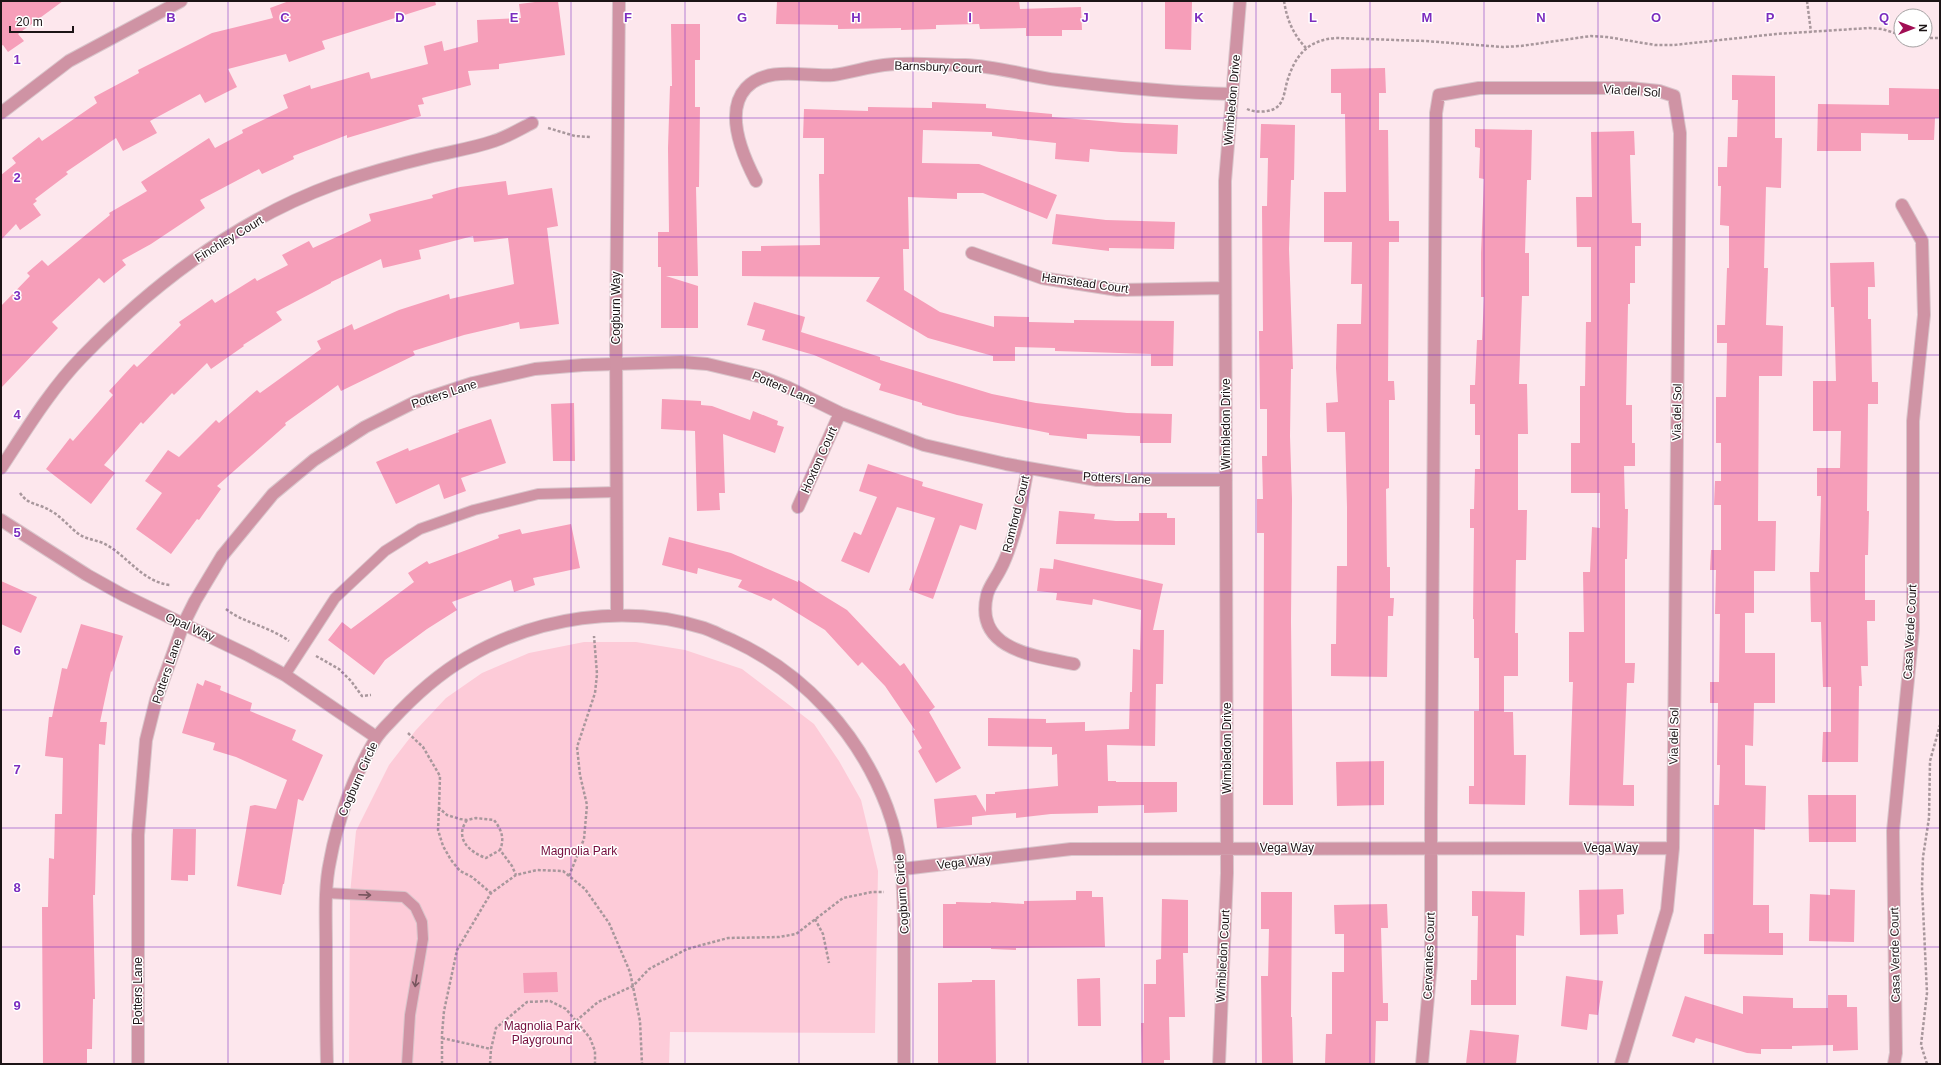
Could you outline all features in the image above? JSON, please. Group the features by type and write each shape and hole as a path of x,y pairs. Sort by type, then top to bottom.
{"street":[{"path":"1,113 70,61 181,1"},
{"name":"Cogburn Way","path":"617,615 616,363 619,1"},
{"name":"Wimbledon Drive","path":"1227,847 1225,181 1240,1"},
{"name":"Barnsbury Court","path":"756,181 744,158 737,136 737,102 746,88 762,76 780,74 834,75 884,65 967,65 1058,80 1203,94 1232,94"},
{"name":"Via del Sol","path":"1431,848 1436,114 1439,95 1479,88 1630,88 1659,91 1674,96 1680,133 1673,848 1667,910 1624,1063"},
{"name":"Finchley Court","path":"1,468 36,414 81,358 134,308 184,267 230,236 279,209 334,185 398,164 494,141 532,123"},
{"name":"Casa Verde Court","path":"1894,1064 1896,1053 1893,831 1913,629 1913,421 1924,315 1922,241 1902,205"},
{"name":"Hamstead Court","path":"972,253 1042,278 1118,290 1225,288"},
{"name":"Potters Lane","path":"138,1064 138,835 146,740 156,700 183,625 222,556 273,494 314,460 365,427 415,402 472,383 535,368 616,363 681,362 706,364 762,377 787,387 840,413 924,445 1028,468 1097,480 1226,480"},
{"name":"Hoxton Court","path":"798,507 840,413"},
{"name":"Romford Court","path":"1028,468 1013,538 1002,568 987,594 985,617 992,633 1002,643 1034,656 1074,664"},
{"name":"Opal Way","path":"1,520 87,575 183,625 248,654 285,675 376,737"},
{"name":"Cogburn Circle","path":"327,1064 326,893 331,856 343,809 376,737 414,696 451,666 487,645 524,630 550,623 579,617 617,615 654,618 704,628 751,649 790,674 831,713 856,744 868,764 888,809 896,834 903,869 904,1064"},
{"name":"Vega Way","path":"903,869 1071,849 1227,847 1673,848"},
{"name":"Wimbledon Court","path":"1218,1064 1227,847"},
{"name":"Cervantes Court","path":"1422,1064 1431,964 1431,848"}],"lane":[{"path":"285,675 335,598 385,551 420,529 474,510 538,494 616,492"},
{"path":"326,893 404,897 415,906 422,922 423,939 410,1015 407,1064"}],"path":[{"path":"1284,1 1289,23 1297,38 1306,48"},
{"path":"1807,1 1812,32"},
{"path":"1232,94 1248,110 1263,112 1276,108 1280,104 1293,67 1306,48 1313,42 1322,39 1336,38 1425,41 1503,47 1521,46 1590,36 1607,37 1655,45 1674,46 1776,34 1869,28 1893,32"},
{"path":"532,123 575,136 590,137"},
{"path":"20,493 26,501 51,511 79,534 89,540 102,543 115,551 134,568 164,584 170,585"},
{"path":"569,876 584,839 587,805 580,775 577,747 595,693 597,674 594,636"},
{"path":"1927,1064 1921,1045 1927,993 1923,910 1923,857 1929,818 1930,761 1940,725"},
{"path":"408,733 423,746 440,776 438,830 443,846 451,860 460,871 472,877 491,893"},
{"path":"439,808 447,815 467,820 476,818 494,820 501,829 503,844 500,850 486,858 469,850 463,842 462,833 463,826 467,820"},
{"path":"500,850 512,866 516,875"},
{"path":"442,1064 444,1011 457,950 491,893 516,875 537,870 563,871 585,889 609,923 630,972 640,1021 642,1064"},
{"path":"576,1021 598,1002 632,986 649,969 687,949 728,938 779,937 796,934 843,898 872,892 884,892"},
{"path":"815,919 823,934 829,963"},
{"path":"490,1064 491,1049 496,1028 527,1002 550,1001 566,1009 590,1038 595,1051 595,1064"},
{"path":"442,1038 491,1049"}],"green space":[{"name":"Magnolia Park","path":"584,642 636,642 685,650 742,669 814,724 839,761 861,800 878,871 875,1033 670,1032 669,1064 349,1064 350,894 356,831 389,765 416,730 446,698 482,673 529,653"}],"building":[{"path":"1,1 63,1 18,34 24,41 8,52 3,45 1,46"},
{"path":"289,1 435,1 436,5 322,41 325,49 289,62 286,54 228,69 237,87 205,103 200,94 150,121 157,133 123,151 116,138 66,172 68,174 35,199 37,201 33,204 41,215 20,230 16,224 1,240 1,175 16,163 12,158 39,137 42,141 97,103 94,97 139,73 138,70 212,33 273,18 270,8"},
{"path":"558,1 565,55 499,64 499,69 468,71 471,85 422,98 424,104 418,105 421,116 347,138 347,135 293,156 294,159 262,174 259,169 200,200 205,208 151,244 122,260 126,265 104,283 99,278 52,322 58,328 1,388 1,306 30,276 27,273 42,260 48,266 110,215 109,213 147,191 141,182 209,138 215,148 243,133 242,130 288,108 283,95 310,85 311,89 369,72 371,79 428,64 424,46 442,41 444,51 478,42 477,20 521,18 519,4"},
{"path":"777,1 1019,1 1020,9 1081,7 1082,30 1062,30 1062,36 1026,36 1026,28 980,29 979,24 936,25 936,29 901,30 901,28 838,29 838,25 776,24"},
{"path":"1165,1 1192,1 1191,50 1165,49"},
{"path":"671,24 700,24 700,60 695,60 695,107 700,107 699,187 696,187 698,276 666,276 698,286 698,328 661,328 661,267 658,267 658,232 669,232 668,148 670,86 672,86"},
{"path":"1385,68 1386,93 1379,93 1379,130 1388,130 1389,221 1399,221 1399,242 1389,242 1388,381 1394,381 1395,400 1389,400 1389,488 1386,489 1387,567 1390,567 1390,598 1394,598 1393,616 1388,616 1387,677 1331,676 1331,644 1336,644 1337,566 1347,566 1347,507 1345,432 1327,432 1326,403 1338,402 1336,368 1337,324 1361,324 1362,284 1351,284 1352,242 1324,242 1324,192 1346,192 1345,114 1341,114 1341,93 1331,93 1331,69"},
{"path":"1732,75 1775,76 1775,138 1782,138 1781,188 1766,187 1764,268 1768,268 1766,325 1783,326 1782,376 1759,376 1758,521 1776,521 1775,571 1754,571 1754,613 1745,613 1745,653 1775,653 1775,703 1754,703 1753,746 1745,745 1745,785 1766,786 1765,830 1754,829 1753,905 1769,905 1769,933 1783,933 1783,955 1704,954 1704,934 1714,934 1714,805 1719,805 1720,765 1717,765 1718,703 1710,703 1710,682 1719,682 1720,614 1715,614 1716,570 1710,570 1711,550 1721,550 1721,505 1714,505 1715,481 1721,481 1721,443 1716,443 1716,397 1726,397 1727,343 1717,343 1717,325 1725,325 1727,268 1729,268 1729,226 1720,225 1721,186 1718,186 1718,167 1727,167 1728,137 1737,137 1738,100 1732,100"},
{"path":"1889,88 1940,89 1940,118 1935,118 1934,140 1908,140 1908,134 1861,133 1861,151 1817,151 1818,104 1889,105"},
{"path":"932,102 986,104 986,108 1052,114 1052,117 1125,123 1178,125 1177,154 1121,152 1090,149 1089,162 1055,159 1056,143 992,136 992,132 923,130 922,163 979,164 1057,195 1047,219 983,193 957,193 957,199 908,197 909,249 903,249 904,290 940,312 994,327 994,316 1029,317 1029,322 1074,323 1074,320 1174,321 1173,366 1151,366 1151,354 1055,351 1055,348 1015,347 1015,361 993,361 993,356 928,338 866,301 880,277 742,276 742,251 761,251 761,246 820,245 819,174 824,174 824,138 803,138 804,109 868,111 868,107 932,108"},
{"path":"1261,124 1295,125 1294,180 1291,180 1289,249 1293,369 1291,369 1290,436 1292,499 1291,622 1293,805 1263,805 1264,533 1257,533 1257,499 1263,499 1262,456 1267,456 1267,409 1260,409 1259,331 1263,331 1262,206 1267,206 1268,158 1260,158"},
{"path":"1475,129 1532,130 1531,180 1527,180 1525,253 1529,253 1529,296 1522,296 1519,384 1527,384 1528,434 1518,434 1518,510 1527,510 1526,560 1516,560 1515,633 1518,633 1518,676 1504,676 1504,712 1513,712 1514,755 1526,755 1525,805 1469,804 1469,786 1474,786 1474,711 1479,711 1479,658 1474,658 1474,528 1470,528 1470,509 1474,509 1475,469 1480,469 1480,435 1475,435 1475,404 1470,404 1470,385 1475,385 1477,340 1482,340 1484,297 1481,297 1481,253 1484,179 1479,178 1480,148 1475,147"},
{"path":"1634,131 1635,155 1630,155 1632,223 1641,223 1641,246 1635,246 1635,283 1630,283 1630,304 1628,304 1626,405 1632,405 1632,443 1635,443 1635,466 1624,466 1625,509 1628,509 1627,559 1625,559 1625,663 1635,663 1634,683 1627,683 1623,785 1634,785 1634,806 1569,805 1573,682 1569,682 1569,632 1584,632 1583,572 1590,572 1592,527 1600,528 1600,493 1571,493 1571,443 1580,443 1580,386 1585,386 1586,322 1591,322 1591,247 1577,247 1576,197 1592,197 1591,132"},
{"path":"506,181 508,195 552,188 558,226 547,228 559,324 520,329 519,322 464,335 413,351 415,355 341,391 338,385 285,423 286,425 217,486 221,489 199,520 197,519 171,554 136,529 162,493 145,481 168,450 179,457 216,420 219,423 257,390 260,393 321,349 317,341 352,324 354,330 399,310 449,294 450,299 514,284 508,238 474,242 473,236 419,250 421,259 383,268 381,259 331,282 276,312 282,320 243,345 244,346 211,369 207,363 174,395 172,393 143,424 141,422 104,465 115,473 91,504 46,469 70,438 73,441 113,395 109,391 134,364 137,367 181,325 179,322 212,299 215,303 255,278 257,281 288,265 282,255 309,241 313,248 371,221 369,214 433,198 432,195 460,187"},
{"path":"1056,214 1106,220 1175,222 1174,249 1109,248 1109,251 1052,244"},
{"path":"1874,262 1875,287 1868,287 1868,319 1871,319 1872,382 1878,382 1878,404 1868,404 1867,511 1869,511 1868,555 1865,555 1865,600 1875,600 1875,621 1867,621 1868,666 1861,666 1862,686 1859,686 1858,762 1822,762 1823,732 1831,732 1831,687 1823,687 1821,622 1811,622 1810,572 1819,572 1821,496 1817,496 1817,468 1840,468 1841,431 1813,431 1813,381 1836,381 1834,307 1831,307 1830,263"},
{"path":"754,302 805,317 801,332 880,357 880,360 992,394 1036,403 1127,413 1172,414 1171,443 1140,443 1140,436 1087,434 1087,439 1049,435 1049,433 957,415 922,405 922,403 879,390 881,384 814,355 762,340 765,330 747,325"},
{"path":"662,399 701,401 701,405 712,406 750,420 753,411 778,421 777,425 784,427 775,453 723,434 725,493 719,493 720,510 697,511 695,431 661,429"},
{"path":"574,403 575,461 553,461 551,404"},
{"path":"491,419 506,463 461,478 466,491 444,499 439,484 396,504 376,462 408,448 409,451 459,432 458,430"},
{"path":"868,464 923,482 922,486 983,504 976,530 960,525 933,599 909,590 935,518 897,507 869,573 841,561 854,532 861,535 877,497 859,491"},
{"path":"1059,511 1095,514 1094,519 1116,521 1139,521 1139,513 1167,513 1167,518 1175,518 1175,545 1056,544"},
{"path":"571,524 580,568 533,578 535,585 514,592 511,580 452,602 457,610 427,629 385,660 374,675 328,640 342,622 351,629 414,582 408,573 427,561 429,564 499,538 498,535 520,529 522,534"},
{"path":"669,537 731,553 798,582 798,580 847,610 900,666 904,663 935,707 929,712 961,768 936,783 918,751 922,748 912,731 915,730 885,686 862,662 858,666 825,630 773,598 771,601 738,587 742,580 698,568 697,574 662,565"},
{"path":"1054,559 1163,584 1153,630 1164,630 1163,684 1156,684 1155,746 1107,745 1108,781 1177,782 1177,812 1144,813 1144,805 1098,806 1098,813 1051,814 1016,818 1016,813 988,815 972,817 972,825 937,828 934,799 976,795 986,812 986,794 1058,786 1057,754 1052,755 1052,747 988,746 988,718 1046,719 1046,723 1085,722 1085,731 1129,729 1133,649 1140,650 1141,610 1093,599 1092,605 1056,600 1057,593 1037,591 1040,568 1053,569"},
{"path":"1,581 37,597 21,633 1,624"},
{"path":"81,624 123,636 112,672 111,671 100,722 107,722 105,745 99,744 95,895 93,895 95,999 93,999 92,1049 87,1049 87,1064 43,1064 42,907 48,907 49,858 54,859 55,814 62,814 63,758 45,756 49,717 52,717 62,668 67,669"},
{"path":"205,680 221,686 220,690 252,703 250,711 296,730 292,740 323,755 303,801 298,799 281,895 237,886 250,806 255,805 276,809 287,780 236,757 213,750 215,743 182,733 197,683 203,686"},
{"path":"1384,761 1384,805 1337,806 1336,762"},
{"path":"1808,795 1856,795 1856,842 1809,842"},
{"path":"173,829 196,829 195,875 188,875 188,881 171,880"},
{"path":"1623,889 1624,914 1617,915 1618,934 1580,935 1579,890"},
{"path":"1830,889 1855,890 1854,942 1809,941 1810,894 1830,895"},
{"path":"1076,891 1092,891 1092,897 1103,897 1105,947 1016,948 1016,950 991,948 943,948 943,904 956,904 956,902 991,902 1024,904 1024,901 1076,900"},
{"path":"1472,891 1525,892 1524,936 1516,935 1516,1005 1471,1005 1471,980 1477,980 1478,916 1472,916"},
{"path":"1261,892 1292,892 1291,1017 1293,1064 1262,1064 1261,976 1268,976 1269,929 1261,929"},
{"path":"1162,899 1188,900 1188,953 1183,953 1185,1017 1169,1017 1170,1060 1164,1060 1164,1064 1142,1064 1141,1023 1144,1023 1144,984 1156,984 1156,960 1161,959"},
{"path":"1387,904 1388,928 1381,928 1383,1003 1388,1003 1388,1021 1376,1021 1375,1064 1325,1064 1326,1034 1332,1034 1332,972 1344,972 1344,934 1335,934 1334,905"},
{"path":"557,972 558,992 524,993 523,973"},
{"path":"1566,976 1603,981 1598,1015 1589,1014 1587,1030 1561,1026"},
{"path":"1100,978 1101,1026 1078,1026 1077,979"},
{"path":"972,980 995,980 996,1064 938,1064 938,983 972,982"},
{"path":"1828,995 1847,995 1847,1007 1857,1007 1858,1050 1833,1051 1833,1045 1792,1046 1792,1049 1761,1049 1761,1054 1747,1053 1696,1038 1694,1043 1672,1036 1685,996 1743,1014 1743,996 1793,998 1793,1008 1828,1008"},
{"path":"1470,1030 1519,1035 1516,1064 1466,1064"}],"park label":[{"name":"Magnolia Park Playground","path":"542,1033"}]}
